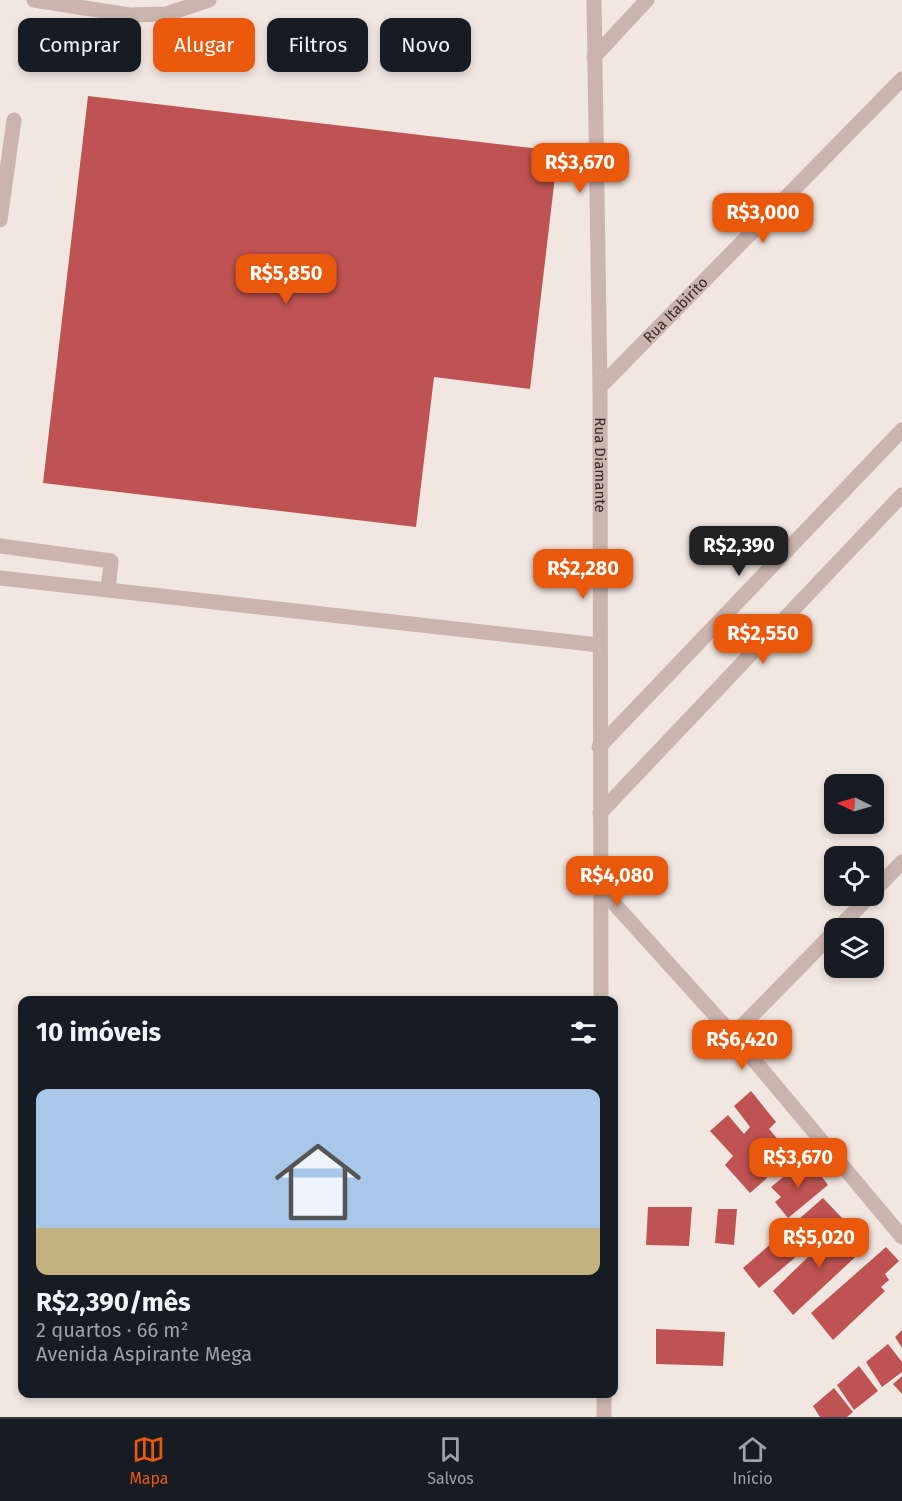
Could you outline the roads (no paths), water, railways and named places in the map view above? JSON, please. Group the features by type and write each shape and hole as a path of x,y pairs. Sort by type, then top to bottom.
{"street":[{"path":"34,0 130,15 166,14 209,0"},
{"name":"Rua Diamante","path":"594,0 600,387 601,996"},
{"path":"594,57 647,0"},
{"name":"Rua Itabirito","path":"600,387 902,79"},
{"path":"0,220 14,120"},
{"path":"599,747 902,430"},
{"path":"600,813 902,495"},
{"path":"0,546 111,561 108,590"},
{"path":"0,578 599,645"},
{"path":"884,884 899,872"},
{"path":"600,888 734,1035 902,1237"},
{"path":"848,918 860,906"},
{"path":"734,1035 824,942"},
{"path":"604,1398 604,1417"}]}
